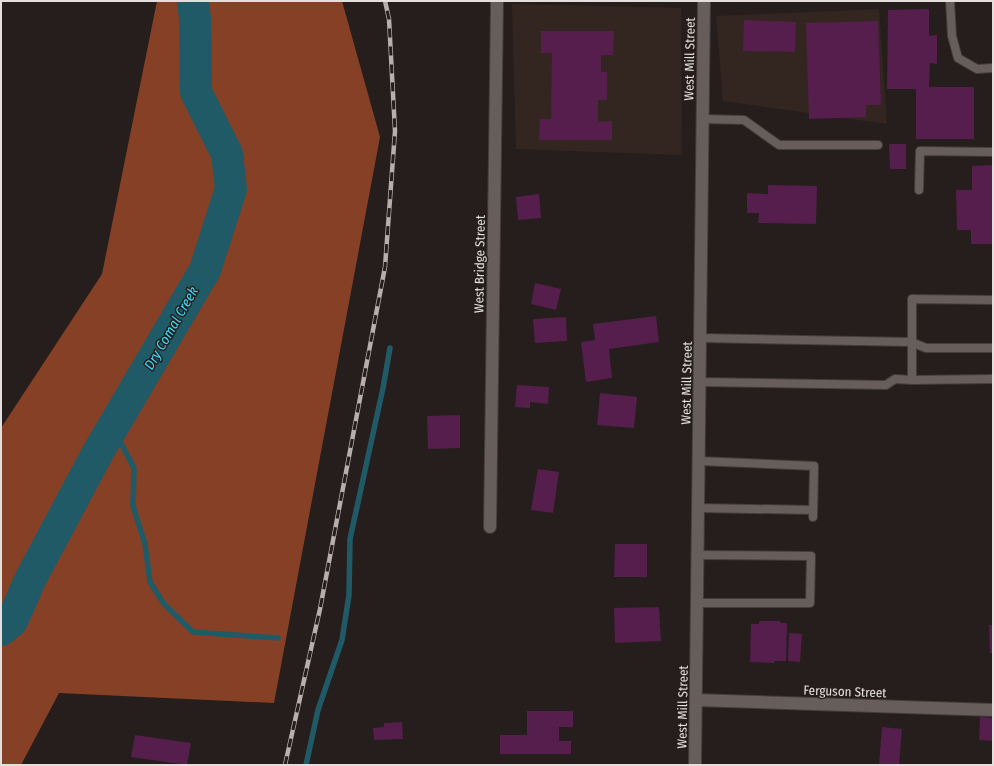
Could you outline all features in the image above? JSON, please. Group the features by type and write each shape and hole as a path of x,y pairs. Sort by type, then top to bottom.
{"street":[{"name":"West Bridge Street","path":"490,527 496,1"},
{"name":"West Mill Street","path":"695,765 704,1"},
{"name":"Ferguson Street","path":"696,700 993,710"}],"lane":[{"path":"950,1 952,36 958,58 977,69 993,68"},
{"path":"703,119 744,120 779,145 878,145"},
{"path":"919,190 920,151 993,152"},
{"path":"912,380 912,299 993,300"},
{"path":"700,338 911,342 926,348 993,348"},
{"path":"700,382 886,385 895,379 993,380"},
{"path":"698,508 813,513 814,466 699,461"},
{"path":"697,603 810,603 811,556 698,555"}],"shaded area":[{"path":"157,1 342,1 380,137 274,703 59,693 21,765 1,765 1,428 102,274"},
{"path":"512,4 681,8 682,155 516,149"},
{"path":"879,9 887,124 723,101 716,16"}],"building":[{"path":"929,9 929,36 937,35 937,64 930,63 929,87 974,87 974,139 916,139 916,89 887,89 888,10"},
{"path":"744,20 796,22 795,52 743,51"},
{"path":"878,21 881,105 866,105 866,117 809,119 806,23"},
{"path":"541,31 614,31 613,55 601,55 601,72 607,72 607,100 598,100 598,122 612,121 612,140 539,140 540,119 551,119 552,53 541,53"},
{"path":"889,144 906,144 906,169 890,169"},
{"path":"993,165 993,244 971,244 971,230 957,230 956,190 972,190 972,166"},
{"path":"768,185 817,186 816,224 758,223 759,213 747,213 747,193 768,194"},
{"path":"539,194 541,218 518,220 516,197"},
{"path":"535,283 561,289 556,310 531,304"},
{"path":"656,316 659,342 609,349 612,378 586,382 581,342 595,340 593,324"},
{"path":"566,317 567,341 535,343 533,319"},
{"path":"517,385 549,387 548,404 530,402 530,408 515,407"},
{"path":"600,393 637,397 634,428 597,425"},
{"path":"460,415 460,448 428,449 427,416"},
{"path":"538,469 559,472 553,513 531,510"},
{"path":"615,544 647,544 647,577 614,577"},
{"path":"659,607 661,641 615,643 614,608"},
{"path":"759,621 780,621 781,623 787,623 786,661 774,661 774,663 750,662 751,624 759,624"},
{"path":"989,625 993,625 993,653 990,653"},
{"path":"789,633 802,634 800,662 788,661"},
{"path":"527,711 573,711 573,727 559,727 559,741 571,741 571,754 500,754 500,735 527,735"},
{"path":"980,717 993,718 993,741 979,740"},
{"path":"402,722 403,739 374,740 373,728 384,727 384,723"},
{"path":"882,727 902,729 899,765 879,765"},
{"path":"135,735 191,743 187,765 131,757"}],"waterway":[{"name":"Dry Comal Creek","path":"1,630 12,621 30,580 97,454 205,270 231,189 227,154 196,92 195,18 193,1"},
{"path":"306,765 318,710 342,640 349,595 350,539 383,388 390,348"},
{"path":"113,428 134,468 133,506 145,544 150,582 164,604 193,632 278,638"}],"railway":[{"path":"285,765 320,609 385,267 395,131 389,19 385,1"}]}
